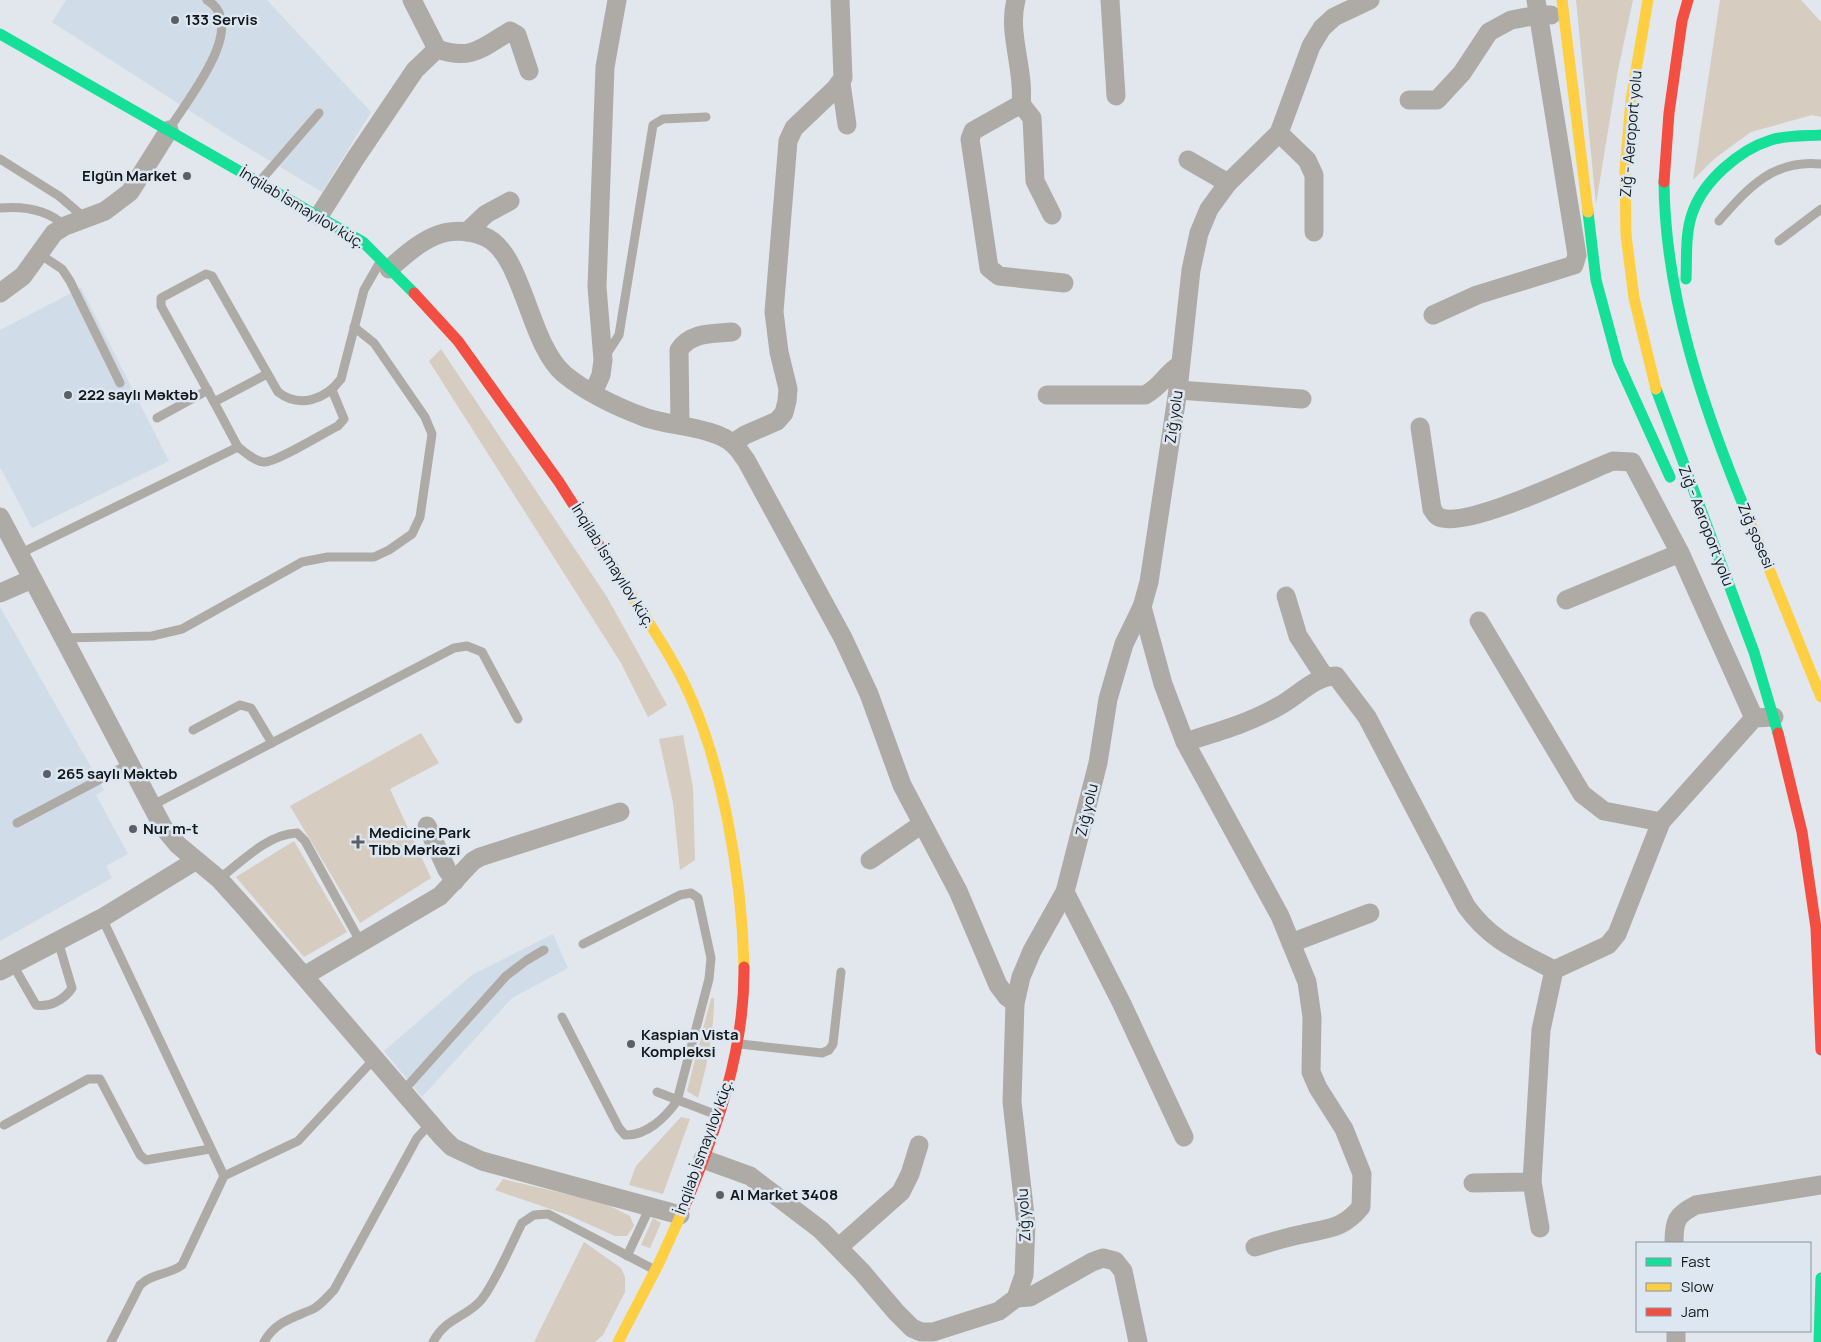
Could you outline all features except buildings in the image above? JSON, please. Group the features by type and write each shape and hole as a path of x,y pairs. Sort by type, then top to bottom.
{"main road":[{"name":"Zığ - Aeroport yolu","path":"1648,0 1631,100 1625,170 1626,235 1634,298 1653,382 1683,467 1754,652 1774,718 1802,832 1816,928 1821,1050"},
{"path":"1688,0 1682,21 1664,168 1667,229 1674,291 1694,373"},
{"path":"1563,8 1596,280 1605,317 1622,371 1675,486"},
{"name":"İnqilab İsmayılov küç.","path":"0,34 363,242 458,341 559,482 691,695 711,753 733,852 742,912 744,967 737,1044 718,1115 703,1159 655,1270 618,1342"},
{"path":"1694,373 1685,286 1689,224 1700,197 1711,182 1734,162 1765,142 1792,137 1821,135"},
{"name":"Zığ şosesi","path":"1694,373 1729,474 1802,645 1821,697"},
{"path":"1696,530 1754,652"},
{"path":"1819,1342 1821,1278"}],"street":[{"path":"412,0 438,49 455,55 472,53 510,31 517,35 529,71"},
{"path":"593,393 601,375 603,360 597,287 604,76 617,0"},
{"path":"733,443 745,435 776,421 786,407 788,389 778,352 774,312 788,141 794,128 843,78 840,0"},
{"path":"1016,0 1012,13 1023,90 1021,104 1032,118 1035,181 1052,215"},
{"path":"1110,0 1116,96"},
{"name":"Zığ yolu","path":"1016,1298 1024,1275 1026,1224 1012,1102 1015,1003 1021,977 1032,951 1065,892 1098,764 1108,699 1124,644 1142,607 1149,582 1178,390 1191,270 1199,233 1209,209 1228,183 1279,133 1311,46 1322,28 1334,17 1370,0"},
{"path":"1434,315 1477,295 1574,265 1577,255 1537,7"},
{"path":"1410,100 1437,100 1462,73 1489,32 1537,7 1563,8"},
{"path":"319,216 415,70 438,49"},
{"path":"840,83 847,124"},
{"path":"1021,104 973,131 970,139 989,268 999,276 1064,282"},
{"path":"0,293 23,276 41,255 54,234 65,226 86,219 118,203 130,192 169,130"},
{"path":"1279,133 1308,160 1314,175 1314,232"},
{"path":"1188,160 1228,183"},
{"path":"467,232 486,214 510,201"},
{"path":"385,265 438,234 449,231 467,232 484,236 498,245 508,261 540,341 551,360 563,373 593,393 645,418 719,436 733,443 746,460 843,638 869,694 902,785 958,891 998,984 1007,997 1015,1003"},
{"path":"680,425 680,350 685,341 696,336 732,332"},
{"path":"1047,395 1145,395 1158,388 1172,370 1180,364"},
{"path":"1178,390 1302,399"},
{"path":"1420,427 1432,509 1438,517 1449,519 1483,514 1613,461 1632,462 1680,553 1754,718"},
{"path":"0,517 151,807 178,845 219,879 430,1124 452,1147 468,1156 680,1215"},
{"path":"1566,600 1680,553"},
{"path":"0,593 32,579"},
{"path":"1286,596 1298,636 1324,676"},
{"path":"1142,607 1163,684 1185,742 1280,916 1307,982 1312,1017 1311,1072 1318,1088 1344,1129 1362,1174 1361,1208 1352,1218 1332,1229 1304,1233 1255,1247"},
{"path":"1479,621 1582,794 1604,811 1661,822"},
{"path":"1185,742 1238,726 1280,706 1324,676 1336,676 1367,717 1466,906 1479,924 1502,942 1554,970"},
{"path":"1554,970 1608,945 1617,934 1661,822 1754,718 1774,718"},
{"path":"304,976 440,896 473,861 480,857 620,812"},
{"path":"870,860 922,824"},
{"path":"427,826 447,870 455,881"},
{"path":"6,968 102,918 195,861"},
{"path":"1065,892 1122,1004 1184,1137"},
{"path":"1291,943 1370,913"},
{"path":"1540,1228 1532,1182 1542,1030 1554,970"},
{"path":"839,1247 901,1192 910,1174 919,1145"},
{"path":"703,1159 750,1176 821,1230 839,1247 896,1312 921,1337 999,1311 1016,1298 1030,1297 1092,1262 1103,1258 1115,1261 1122,1271 1138,1342"},
{"path":"1473,1183 1532,1182"},
{"path":"1674,1242 1674,1225 1682,1212 1696,1205 1821,1185"}],"lane":[{"path":"169,130 212,60 222,39 222,16 214,4 207,0"},
{"path":"259,182 319,113"},
{"path":"603,360 619,335 653,125 663,119 706,117"},
{"path":"0,159 59,196 86,219"},
{"path":"1719,221 1747,188 1774,170 1805,162 1821,164"},
{"path":"0,208 16,207 41,211 56,217 65,226"},
{"path":"1779,241 1821,209"},
{"path":"41,255 62,269 70,281 120,383"},
{"path":"332,390 344,419 338,426 266,462 257,460 238,447 161,306 161,298 206,274 212,276 278,392 289,400 306,400 332,390 341,379 364,290 385,265"},
{"path":"63,638 152,636 182,629 302,562 328,557 374,557 389,550 412,534 420,517 432,434 425,417 374,344 354,327"},
{"path":"214,402 267,374"},
{"path":"158,418 208,390"},
{"path":"19,554 238,447"},
{"path":"151,807 454,648 468,646 482,652 518,719"},
{"path":"194,730 240,705 251,708 272,743"},
{"path":"17,823 129,764"},
{"path":"219,879 260,848 288,834 297,833 305,841 361,943"},
{"path":"562,1017 619,1128 625,1135 636,1135 650,1128 669,1113 678,1102 709,978 711,958 698,898 691,893 680,895 583,944"},
{"path":"102,918 224,1176"},
{"path":"6,968 36,1004 50,1005 67,996 72,988 58,941"},
{"path":"403,1091 506,976 544,950"},
{"path":"737,1044 822,1053 829,1050 833,1044 841,972"},
{"path":"111,1342 140,1285 147,1278 175,1270 182,1265 224,1176 298,1141 375,1058"},
{"path":"4,1125 88,1079 100,1079 140,1155 146,1160 210,1149"},
{"path":"656,1092 678,1102 718,1115"},
{"path":"264,1342 276,1326 286,1319 314,1308 334,1290 417,1138 430,1124"},
{"path":"628,1256 650,1207"},
{"path":"433,1342 438,1332 450,1321 481,1300 522,1223 534,1215 548,1214 655,1270"}],"shaded area":[{"path":"66,0 267,0 371,112 322,192 227,135 52,22"},
{"path":"1576,0 1633,0 1618,70 1596,204"},
{"path":"1720,0 1801,0 1821,22 1821,117 1812,115 1751,132 1714,159 1693,180"},
{"name":"222 saylı Məktəb","path":"81,288 169,461 32,528 0,467 0,330"},
{"path":"441,349 607,597 667,705 648,717 621,663 429,361"},
{"name":"265 saylı Məktəb","path":"0,607 104,790 96,795 128,854 106,866 112,878 0,941"},
{"path":"421,733 439,763 390,789 431,878 360,923 290,806"},
{"path":"683,735 693,787 695,860 680,870 673,803 659,739"},
{"path":"294,841 347,932 304,957 236,877"},
{"path":"553,934 568,968 512,998 422,1097 384,1051 472,975"},
{"path":"711,998 714,998 714,1011 711,1036 698,1098 687,1091"},
{"path":"681,1117 690,1119 663,1194 629,1185 636,1166"},
{"path":"503,1179 604,1203 630,1216 634,1226 627,1236 615,1236 568,1215 495,1190"},
{"path":"653,1218 661,1223 650,1248 641,1245"},
{"path":"584,1242 621,1268 625,1277 625,1292 603,1335 595,1342 534,1342"}],"traffic: fast":[{"path":"0,34 363,242 414,293"},
{"path":"1686,279 1688,230 1692,214 1704,190 1713,179 1735,159 1771,140 1783,137 1821,135"},
{"path":"1664,182 1666,225 1671,267 1689,351 1715,432 1746,512"},
{"path":"1588,212 1596,280 1618,362 1670,477"},
{"path":"1656,389 1754,652 1778,733"},
{"path":"1819,1342 1821,1278"}],"traffic: slow":[{"path":"1562,0 1588,212"},
{"path":"1648,0 1631,100 1625,170 1626,235 1634,298 1656,389"},
{"path":"1746,512 1821,697"},
{"path":"613,567 672,660 694,705 707,740 718,778 734,856 739,894 744,967"},
{"path":"618,1342 659,1263 684,1208"}],"traffic: jam":[{"path":"1664,182 1669,113 1682,21 1688,0"},
{"path":"414,293 458,341 559,482 613,567"},
{"path":"1778,733 1802,832 1816,928 1821,1050"},
{"path":"684,1208 707,1150 734,1060 740,1029 744,967"}],"place":[{"name":"133 Servis","path":"175,20"},
{"name":"Elgün Market","path":"187,176"},
{"name":"222 saylı Məktəb","path":"68,395"},
{"name":"265 saylı Məktəb","path":"47,774"},
{"name":"Nur m-t","path":"133,829"},
{"name":"Medicine Park Tibb Mərkəzi","path":"358,842"},
{"name":"Kaspian Vista Kompleksi","path":"631,1044"},
{"name":"Al Market 3408","path":"720,1195"}]}
